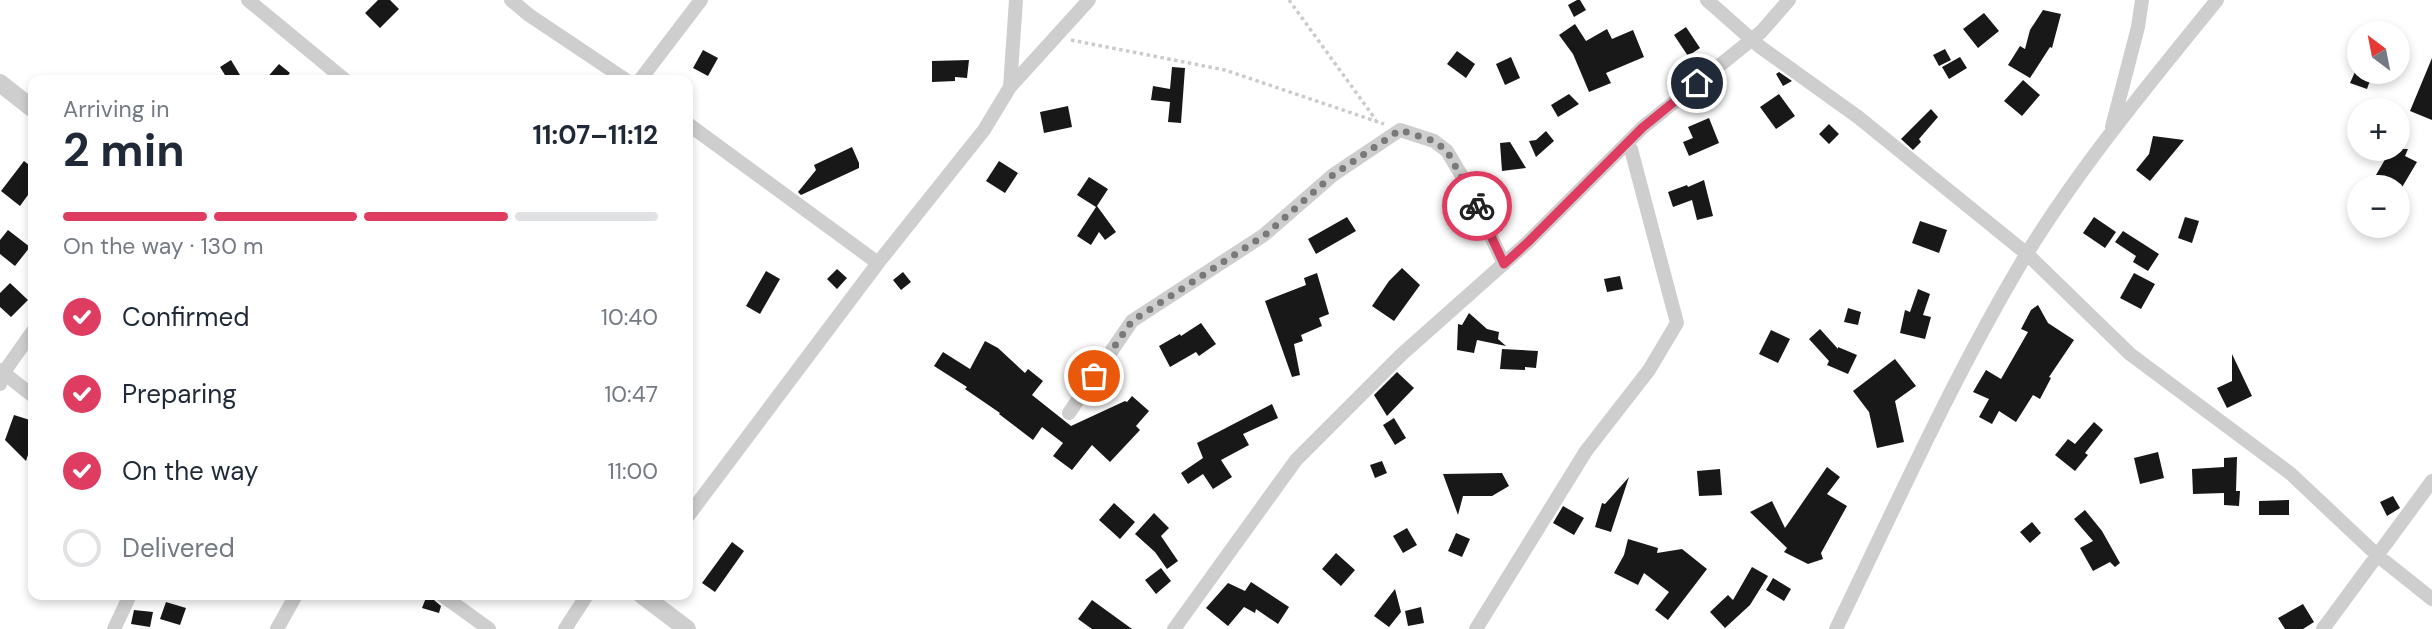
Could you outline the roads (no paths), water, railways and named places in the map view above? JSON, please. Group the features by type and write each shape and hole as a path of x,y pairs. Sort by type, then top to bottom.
{"street":[{"path":"248,0 339,75"},
{"path":"511,0 528,15 618,75"},
{"path":"644,75 701,0"},
{"path":"1010,87 1016,0"},
{"path":"693,509 878,263 984,130 1010,87 1089,0"},
{"path":"1707,0 1752,39 1858,117 2027,254 2130,354 2291,474 2378,556 2432,599"},
{"path":"1174,629 1296,460 1401,355 1527,243 1642,128 1752,39 1789,0"},
{"path":"2110,132 2138,27 2142,0"},
{"path":"1836,629 1963,367 2027,254 2110,132 2217,0"},
{"path":"0,83 28,105"},
{"path":"693,128 878,263"},
{"path":"1069,413 1132,321 1265,235 1333,175 1400,130 1434,141 1447,151 1463,178 1504,264"},
{"path":"1476,629 1586,451 1649,370 1678,323 1631,149"},
{"path":"28,338 1,375 28,393"},
{"path":"2323,629 2432,481"},
{"path":"114,629 128,600"},
{"path":"277,629 293,600"},
{"path":"449,600 489,629"},
{"path":"565,629 584,600"},
{"path":"649,600 687,629"}]}
